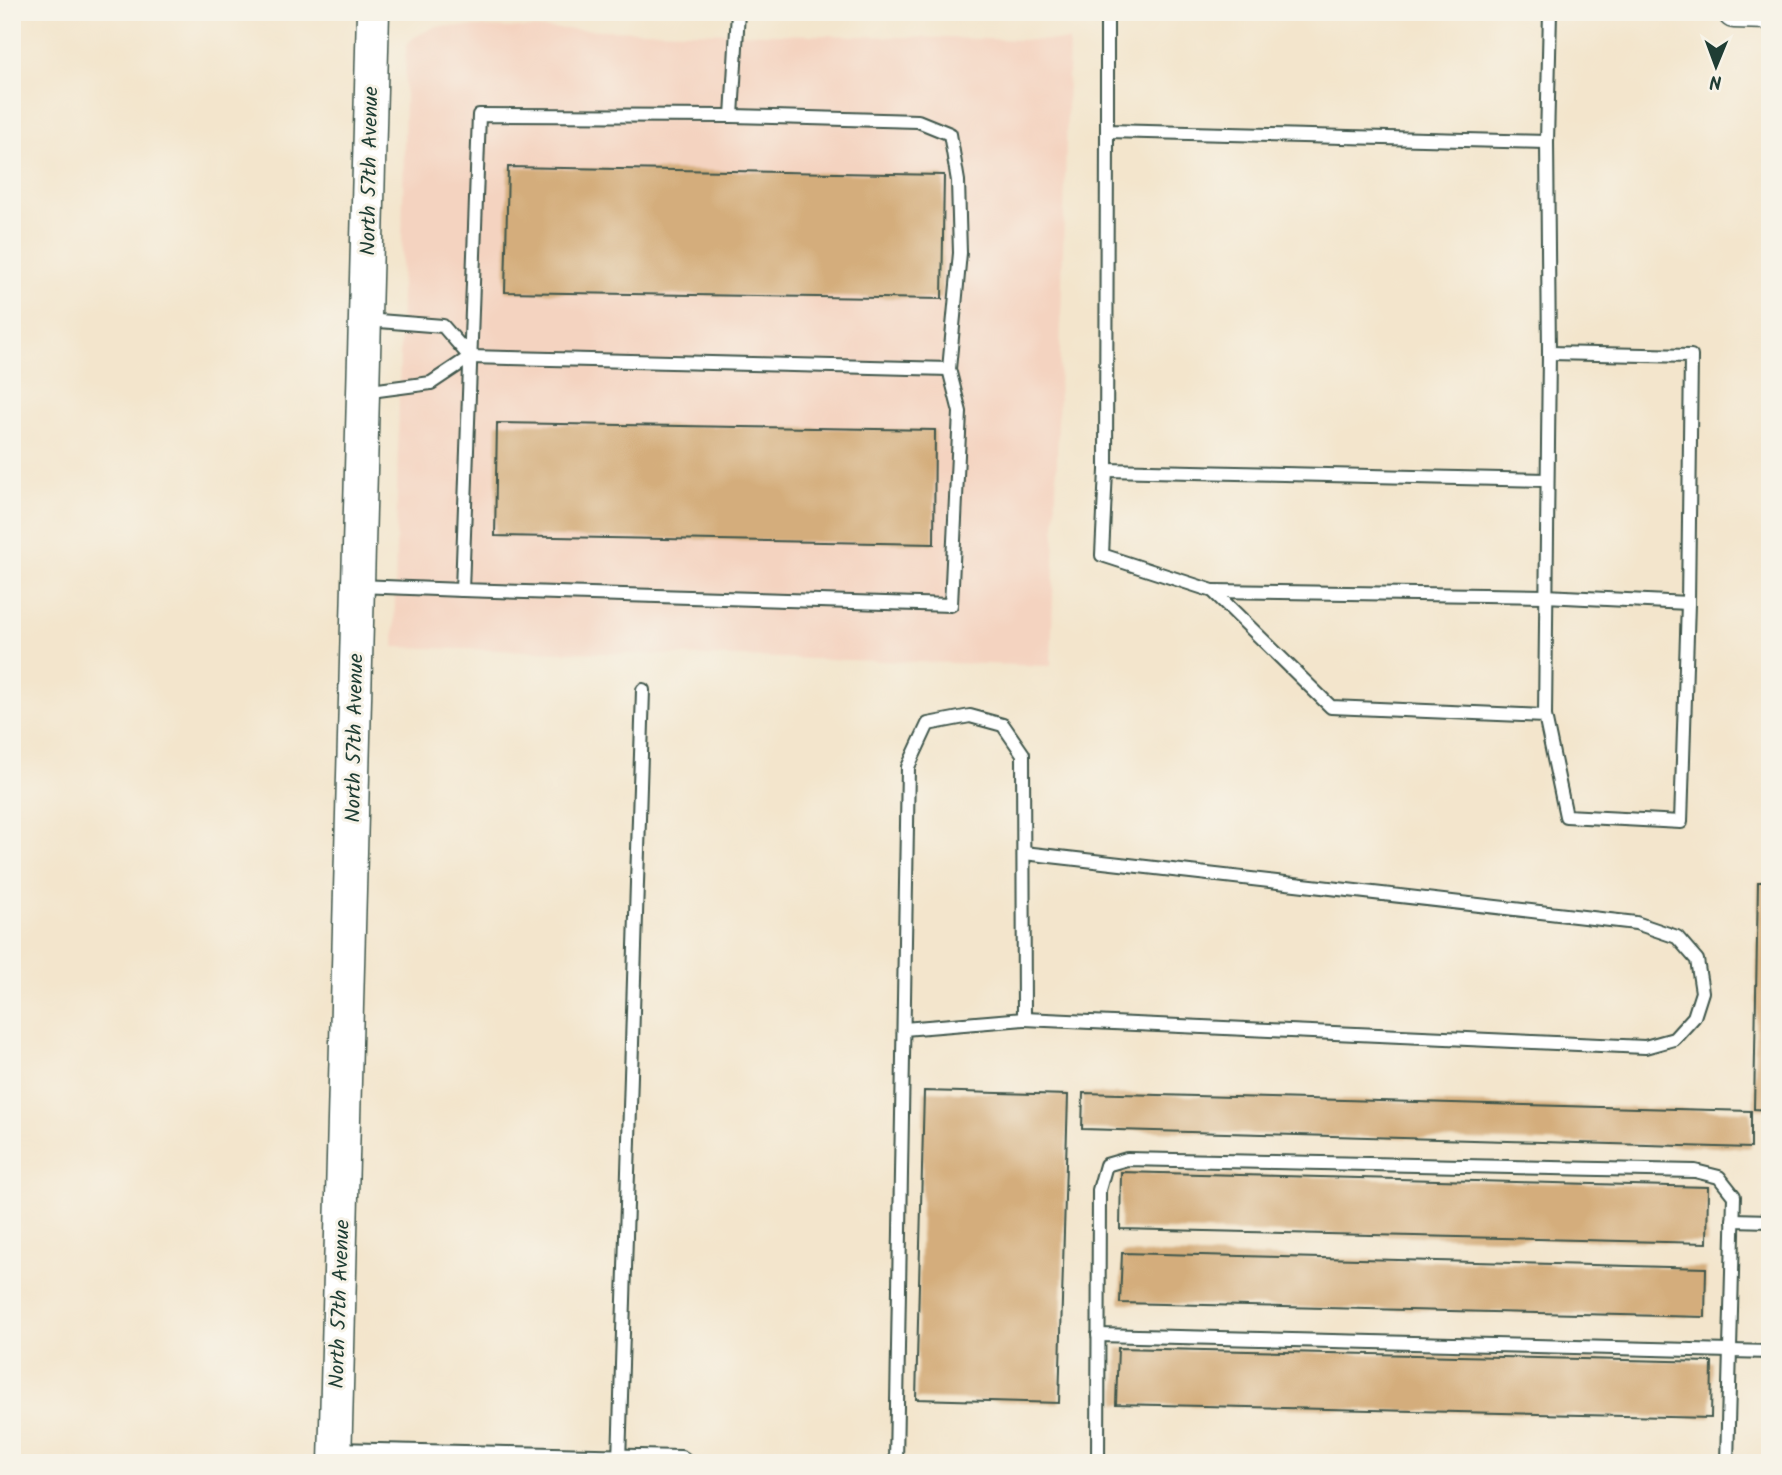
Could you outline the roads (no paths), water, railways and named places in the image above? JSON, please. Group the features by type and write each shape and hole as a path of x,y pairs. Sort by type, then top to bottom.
{"street":[{"name":"North 57th Avenue","path":"335,1459 373,12"},
{"path":"1734,12 1770,13"},
{"path":"335,1459 680,1463"}],"lane":[{"path":"732,116 738,12"},
{"path":"1107,12 1106,470 1102,555 1213,591 1545,596 1688,603"},
{"path":"1549,353 1691,356 1688,603 1681,822 1566,816 1545,716 1550,12"},
{"path":"358,586 462,590 951,605 960,412 949,369 960,253 958,181 950,134 918,121 732,116 479,115 462,590"},
{"path":"1107,131 1547,142"},
{"path":"365,319 443,326 470,357"},
{"path":"363,392 431,383 470,357 949,369"},
{"path":"1106,470 1546,480"},
{"path":"1213,591 1331,707 1545,716"},
{"path":"619,1461 643,690"},
{"path":"896,1463 908,767 928,724 970,716 1003,725 1023,754 1024,1018"},
{"path":"904,1029 1024,1018 1645,1047 1674,1039 1694,1017 1702,992 1696,960 1677,937 1636,923 1024,853"},
{"path":"1098,1463 1099,1190 1106,1165 1127,1159 1695,1171 1719,1177 1734,1196 1727,1463"},
{"path":"1733,1220 1770,1221"},
{"path":"1098,1335 1770,1352"}]}
